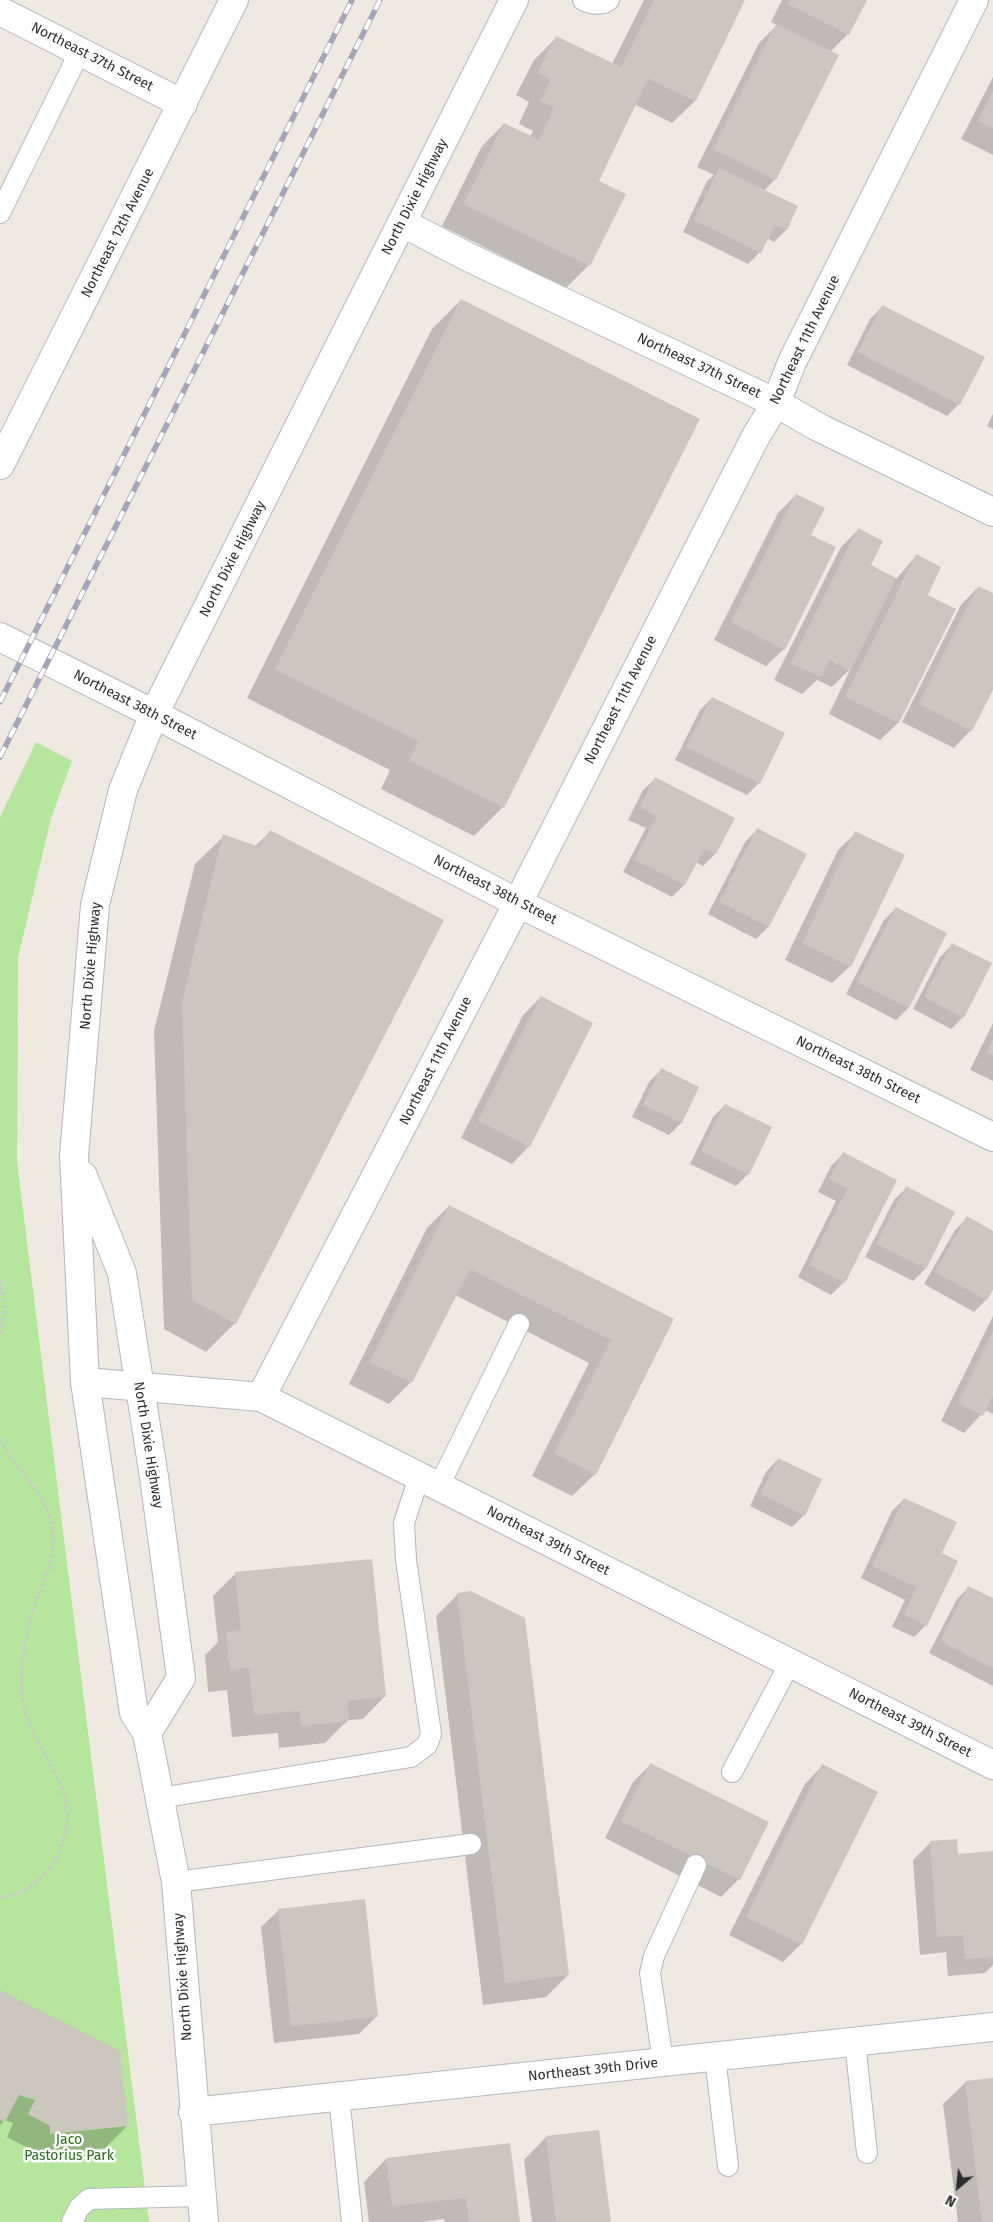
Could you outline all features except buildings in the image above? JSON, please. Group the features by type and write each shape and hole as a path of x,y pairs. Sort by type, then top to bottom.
{"street":[{"name":"Northeast 12th Avenue","path":"0,465 234,0"},
{"name":"North Dixie Highway","path":"202,2209 176,1882 147,1733 134,1714 85,1382 74,1156 95,904 124,790 154,714 514,0"},
{"name":"Northeast 11th Avenue","path":"261,1398 518,903 756,436 776,403 792,362 974,0"},
{"name":"Northeast 37th Street","path":"0,11 183,104"},
{"name":"Northeast 37th Street","path":"403,223 477,261 776,403 818,427 993,512"},
{"name":"Northeast 38th Street","path":"0,637 154,714 518,903 993,1137"},
{"name":"North Dixie Highway","path":"74,1156 122,1274 154,1476 181,1678 147,1733"},
{"name":"Northeast 39th Street","path":"85,1382 261,1398 993,1764"},
{"name":"Northeast 39th Drive","path":"193,2112 993,2027"}],"lane":[{"path":"583,0 592,4 607,3 609,0"},
{"path":"0,212 80,51"},
{"path":"160,1798 411,1757 427,1745 431,1734 406,1560 404,1523 519,1324"},
{"path":"732,1772 790,1663"},
{"path":"176,1882 471,1844"},
{"path":"663,2062 650,1973 654,1956 696,1865"},
{"path":"854,2042 867,2153"},
{"path":"715,2057 728,2166"},
{"path":"339,2096 352,2222"},
{"path":"72,2222 79,2208 89,2199 202,2209"}],"path":[{"path":"0,1279 5,1305 0,1338"},
{"path":"0,1438 12,1460 39,1493 50,1518 54,1549 48,1574 31,1615 24,1647 22,1697 30,1725 66,1795 68,1828 58,1857 36,1885 16,1896 0,1898"}],"green space":[{"name":"Jaco Pastorius Park","path":"36,742 72,761 51,818 18,958 17,1161 149,2222 0,2222 0,817"}],"railway":[{"path":"0,702 352,0"},
{"path":"0,757 380,0"}]}
